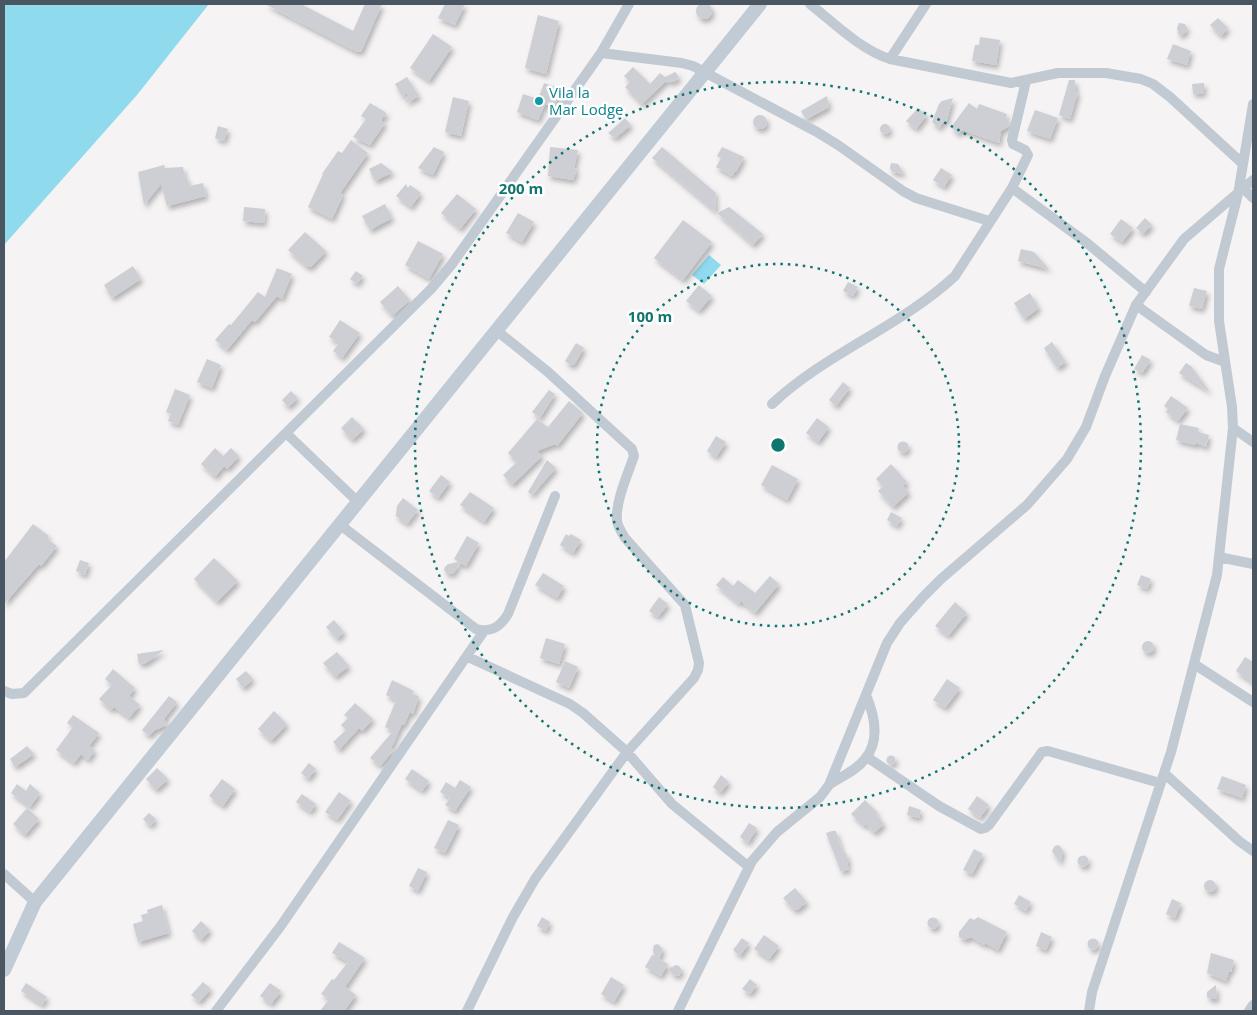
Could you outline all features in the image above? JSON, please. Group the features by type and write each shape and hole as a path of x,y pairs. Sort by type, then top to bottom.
{"main road":[{"path":"4,970 35,902 760,4"}],"street":[{"path":"4,691 12,694 24,693 432,288 452,264 601,53 629,4"},
{"path":"810,4 867,49 878,56 890,59 1011,83 1058,73 1106,73 1141,79 1153,84 1170,96 1243,164"},
{"path":"890,59 926,4"},
{"path":"601,53 682,63 705,72 838,145 903,191 916,198 989,221"},
{"path":"772,404 799,380 894,321 944,286 955,276 1012,188 1028,155 1025,150 1013,144 1012,140 1026,81"},
{"path":"1089,1011 1092,992 1176,734 1217,575 1233,428 1232,407 1219,321 1219,269 1241,191 1243,164 1253,104"},
{"path":"678,1011 749,867 771,839 820,797 829,785 887,642 900,623 941,579 1027,505 1067,459 1086,427 1105,376 1136,305 1184,239 1253,180"},
{"path":"1012,188 1087,243 1146,292"},
{"path":"1241,191 1253,198"},
{"path":"1136,305 1206,355 1225,362"},
{"path":"467,1011 534,879 627,752 694,678 699,663 685,605 625,538 617,521 618,504 634,456 632,449 548,372 496,330"},
{"path":"1233,428 1253,442"},
{"path":"286,433 357,501"},
{"path":"339,524 476,629 484,631 495,629 508,614 555,496"},
{"path":"1219,557 1253,564"},
{"path":"216,1011 280,927 468,657 484,631"},
{"path":"468,657 570,704 583,713 627,752 672,804 749,867"},
{"path":"1194,664 1253,702"},
{"path":"829,785 858,766 867,757 872,744 875,725 873,712 866,695"},
{"path":"867,757 939,806 981,829 989,825 1042,752 1048,751 1160,783"},
{"path":"1164,773 1239,841 1253,851"},
{"path":"4,874 35,902"},
{"path":"1249,1011 1253,1005"}],"water":[{"path":"4,4 209,4 137,95 4,245"},
{"path":"709,255 721,265 704,284 692,275"}],"building":[{"path":"704,3 712,11 704,19 696,11"},
{"path":"265,4 301,4 353,31 365,4 382,4 361,52 355,51"},
{"path":"445,4 465,4 455,25 438,18"},
{"path":"538,15 559,21 546,74 525,68"},
{"path":"1218,18 1228,28 1221,36 1210,25"},
{"path":"1179,23 1185,24 1187,28 1186,32 1179,36 1177,28"},
{"path":"433,34 452,47 429,81 410,68"},
{"path":"980,37 1000,40 996,65 972,61 975,45 979,45"},
{"path":"1173,44 1191,51 1187,65 1167,59"},
{"path":"633,67 650,84 660,73 665,77 675,72 679,78 673,82 666,81 642,104 625,87 630,82 624,76"},
{"path":"407,77 419,96 406,103 408,90 403,98 395,84"},
{"path":"1069,80 1075,80 1076,92 1078,92 1070,119 1059,115"},
{"name":"Vila la Mar Lodge","path":"544,83 562,89 554,107 545,104 538,120 517,112 523,94 538,99"},
{"path":"1204,83 1204,93 1193,94 1192,84"},
{"path":"827,96 829,107 807,119 805,118 801,111"},
{"path":"453,97 469,101 461,136 445,132"},
{"path":"953,98 946,123 944,121 939,128 932,122 939,104 942,101"},
{"path":"370,103 387,115 383,117 381,121 385,123 370,145 353,137 366,119 361,116"},
{"path":"969,103 977,109 979,104 1007,114 1008,127 1001,131 999,143 962,130 958,134 951,127"},
{"path":"918,108 927,115 916,129 906,121"},
{"path":"1035,110 1058,118 1050,139 1027,131"},
{"path":"760,115 765,117 767,122 765,127 760,129 755,127 753,122 755,117"},
{"path":"625,118 631,125 615,138 608,133"},
{"path":"883,124 887,124 890,129 889,133 883,134 880,131 880,127"},
{"path":"218,126 228,129 224,141 215,138"},
{"path":"351,140 368,153 340,193 343,195 332,219 308,207 322,174 338,151 342,153"},
{"path":"434,147 444,152 433,175 418,168"},
{"path":"550,147 578,150 574,168 577,169 573,180 548,176"},
{"path":"662,147 716,193 716,212 652,158"},
{"path":"722,147 744,157 732,176 716,167 721,158 717,156"},
{"path":"381,163 393,172 375,181 369,169"},
{"path":"891,163 898,164 904,174 892,172 890,168"},
{"path":"164,165 165,168 183,167 189,186 203,183 206,196 167,206 161,184 144,205 138,172"},
{"path":"941,168 952,175 944,187 933,180"},
{"path":"406,184 408,188 410,185 421,193 411,207 396,196"},
{"path":"457,194 476,209 460,229 441,213"},
{"path":"385,204 392,218 370,230 362,216"},
{"path":"244,207 265,209 264,223 243,221"},
{"path":"729,207 763,234 753,245 717,213"},
{"path":"518,213 534,222 522,242 506,233"},
{"path":"1145,218 1152,225 1143,234 1136,228"},
{"path":"1121,219 1133,228 1122,242 1110,234"},
{"path":"683,220 712,242 683,280 654,258"},
{"path":"305,232 326,251 311,267 307,267 288,250"},
{"path":"418,241 443,254 429,279 405,265"},
{"path":"1021,249 1034,252 1049,269 1018,261"},
{"path":"133,266 141,279 112,298 104,285"},
{"path":"277,268 292,274 282,299 277,296 255,322 252,320 227,350 215,340 229,324 231,325 258,292 265,297"},
{"path":"356,271 363,276 357,284 350,279"},
{"path":"848,282 858,287 853,296 843,291"},
{"path":"699,285 712,296 699,311 686,301"},
{"path":"398,286 410,300 392,316 380,302"},
{"path":"1194,288 1207,291 1202,309 1189,306"},
{"path":"1030,293 1039,308 1024,319 1014,303"},
{"path":"340,320 360,333 342,358 333,351 339,343 329,337"},
{"path":"1052,342 1066,362 1057,368 1044,348"},
{"path":"576,343 584,348 574,365 570,365 565,361"},
{"path":"1142,355 1151,360 1142,373 1134,369"},
{"path":"207,359 221,365 212,388 197,382"},
{"path":"1186,363 1191,366 1210,392 1179,373"},
{"path":"843,382 850,388 836,406 829,400"},
{"path":"175,389 190,395 178,425 168,421 171,414 166,412"},
{"path":"549,390 555,394 540,418 532,412"},
{"path":"291,391 298,398 288,407 282,400"},
{"path":"1171,396 1188,408 1178,421 1166,412 1168,409 1164,406"},
{"path":"569,401 583,413 557,446 555,444 537,451 542,456 512,485 503,475 517,462 508,453 537,419 548,427"},
{"path":"352,417 364,429 352,440 341,428"},
{"path":"817,418 829,427 818,442 806,433"},
{"path":"1180,424 1199,428 1198,432 1209,435 1206,447 1196,443 1195,445 1176,440"},
{"path":"716,436 726,442 716,457 707,451"},
{"path":"901,442 905,442 908,447 907,451 901,452 898,449 898,445"},
{"path":"215,448 223,456 231,448 239,456 227,469 224,466 215,477 201,464"},
{"path":"547,460 556,468 532,495 528,492"},
{"path":"891,464 907,482 903,486 909,492 893,507 878,491 883,486 876,479"},
{"path":"772,465 798,479 787,500 761,485"},
{"path":"441,475 450,482 438,498 429,491"},
{"path":"470,492 494,508 484,522 460,505"},
{"path":"403,498 418,510 407,524 396,516 397,506"},
{"path":"891,512 902,518 897,526 887,520"},
{"path":"33,524 49,536 47,539 57,546 41,566 39,564 4,604 4,562"},
{"path":"566,534 569,536 571,534 581,540 573,553 560,545"},
{"path":"467,536 479,543 466,566 460,563 454,573 447,574 444,570 448,564 459,562 454,559"},
{"path":"214,558 238,581 217,602 194,579"},
{"path":"80,560 89,563 85,575 76,571"},
{"path":"543,573 564,586 557,598 535,585"},
{"path":"1141,575 1151,579 1147,589 1137,585"},
{"path":"770,576 779,584 755,613 741,601 739,604 716,585 723,577 733,586 738,580 755,593"},
{"path":"659,597 668,604 658,617 649,611"},
{"path":"955,602 967,613 948,636 935,626"},
{"path":"334,620 344,632 337,639 326,627"},
{"path":"546,638 565,644 559,664 540,658"},
{"path":"1146,641 1150,641 1154,647 1150,653 1146,653 1142,649 1142,645"},
{"path":"164,650 146,663 139,664 137,654"},
{"path":"337,652 349,666 335,677 323,663"},
{"path":"1245,657 1253,662 1253,683 1236,671"},
{"path":"565,661 578,667 569,688 556,682"},
{"path":"113,669 135,688 129,696 140,705 129,718 114,707 111,710 99,699 112,685 105,679"},
{"path":"246,671 253,679 243,688 236,679"},
{"path":"947,679 960,688 945,708 933,700"},
{"path":"392,680 414,691 412,694 419,696 413,714 410,712 404,725 402,724 391,748 394,750 380,766 370,758 393,731 385,727 396,700 386,695"},
{"path":"169,696 177,702 164,719 167,725 155,730 149,736 142,730"},
{"path":"355,703 373,719 362,731 359,728 339,750 333,742 346,730 341,725 348,718 344,715"},
{"path":"274,711 287,724 271,741 258,729"},
{"path":"73,715 99,733 89,746 95,750 88,760 81,754 74,763 56,750 73,727 67,723"},
{"path":"27,746 34,754 15,767 10,759"},
{"path":"891,755 896,760 891,765 886,760"},
{"path":"309,763 316,769 308,779 301,773"},
{"path":"157,768 168,779 156,790 146,779"},
{"path":"412,769 429,781 422,791 405,779"},
{"path":"721,775 729,782 720,793 713,787"},
{"path":"1222,776 1246,785 1242,798 1217,789"},
{"path":"222,779 235,789 223,806 209,796"},
{"path":"460,780 471,787 455,811 445,805 450,798 440,792 446,782 455,788"},
{"path":"17,784 26,791 30,784 40,793 30,807 11,793"},
{"path":"339,792 351,801 337,820 325,812"},
{"path":"302,794 316,804 310,812 296,802"},
{"path":"977,796 989,805 980,818 968,809"},
{"path":"865,800 878,813 876,814 884,824 874,833 866,824 864,826 851,814"},
{"path":"909,806 921,810 919,818 907,815"},
{"path":"27,808 39,819 25,835 13,824"},
{"path":"149,813 156,819 150,826 143,819"},
{"path":"448,820 459,825 445,853 434,848"},
{"path":"749,823 757,828 748,843 740,837"},
{"path":"836,831 843,853 846,853 849,862 847,863 849,869 841,872 826,833"},
{"path":"1057,845 1063,851 1060,863 1052,851"},
{"path":"974,849 983,854 972,874 963,870"},
{"path":"1081,856 1085,856 1088,861 1087,865 1081,866 1078,863 1078,859"},
{"path":"418,868 427,872 418,891 409,886"},
{"path":"1210,880 1216,886 1210,892 1204,886"},
{"path":"795,888 807,902 797,910 794,910 783,898"},
{"path":"1019,895 1031,902 1026,911 1014,904"},
{"path":"1172,899 1181,903 1175,918 1166,914"},
{"path":"162,905 169,933 138,942 133,924 143,921 141,915 148,913 147,910"},
{"path":"542,917 550,922 546,931 537,926"},
{"path":"978,917 1007,932 998,950 985,943 984,945 971,937 964,940 959,937 959,932 970,918 974,920"},
{"path":"931,918 935,918 938,923 937,927 931,928 928,925 928,921"},
{"path":"201,921 210,930 201,940 192,931"},
{"path":"1041,932 1052,937 1046,950 1036,946"},
{"path":"764,935 779,946 769,959 754,949"},
{"path":"742,938 749,943 740,956 733,950"},
{"path":"1091,939 1095,939 1098,944 1097,948 1091,949 1088,946 1088,942"},
{"path":"339,942 365,958 345,987 356,995 344,1011 320,1011 329,999 321,994 348,962 332,953"},
{"path":"658,944 663,949 659,959 668,964 661,976 645,967 652,955 654,956 654,945"},
{"path":"1211,953 1234,960 1226,981 1207,973"},
{"path":"676,965 682,970 679,976 674,975 668,969"},
{"path":"611,977 624,985 614,1002 601,994"},
{"path":"750,979 757,985 750,994 742,989"},
{"path":"203,982 211,989 199,1002 191,995"},
{"path":"26,983 47,997 42,1005 21,991"},
{"path":"270,983 281,991 271,1004 260,996"},
{"path":"1216,985 1217,999 1210,999 1207,997 1207,992"}],"place":[{"name":"Vila la Mar Lodge","path":"539,101"}]}
